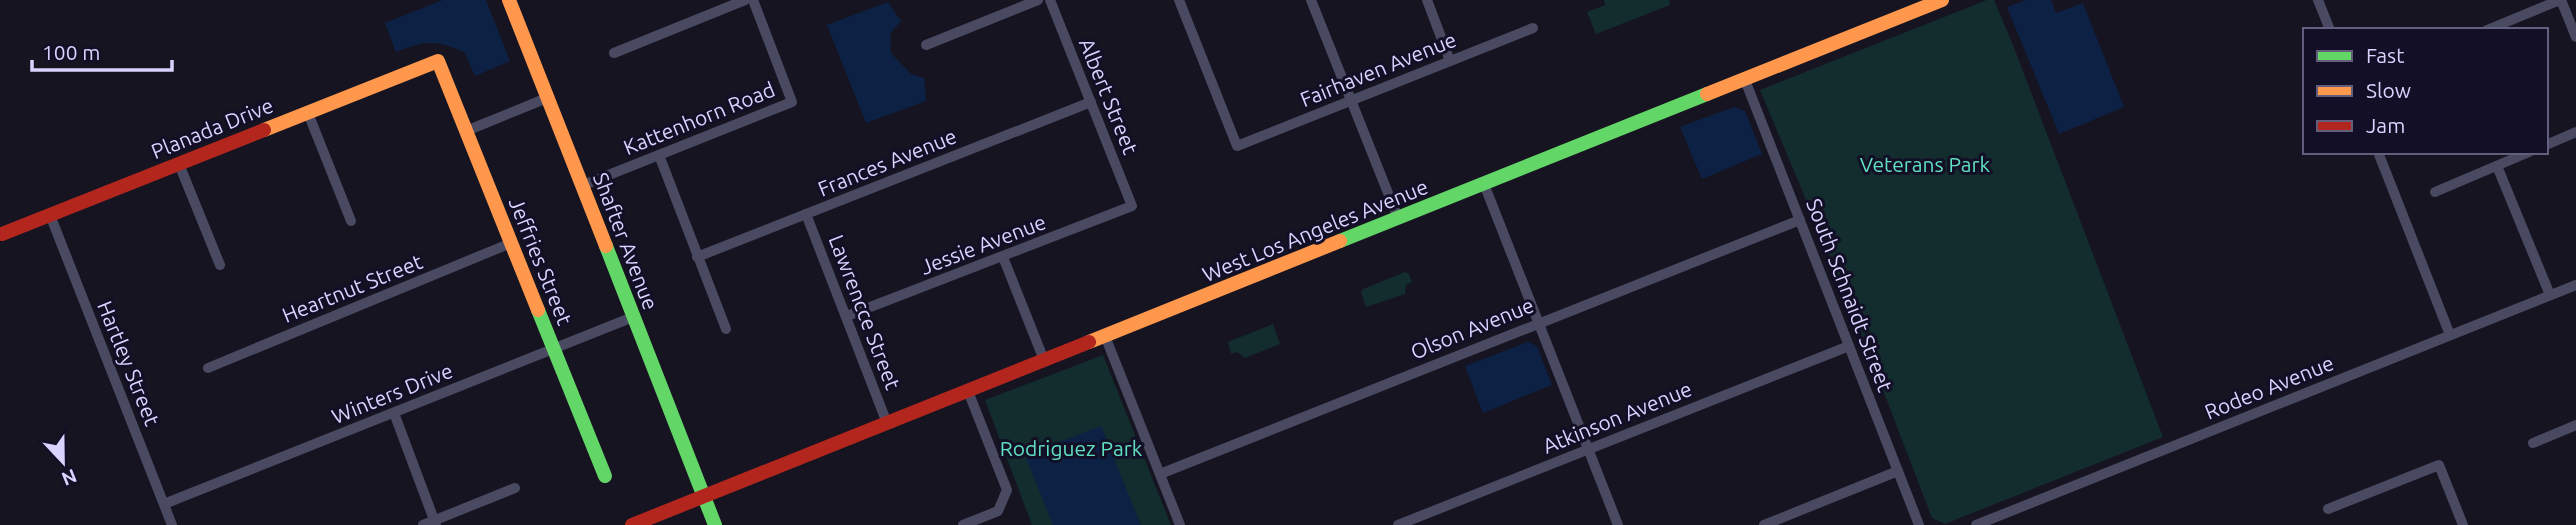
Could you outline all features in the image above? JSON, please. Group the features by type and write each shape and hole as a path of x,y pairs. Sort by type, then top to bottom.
{"street":[{"name":"Shafter Avenue","path":"509,0 715,525"},
{"path":"614,53 745,0"},
{"name":"Kattenhorn Road","path":"582,186 792,102 753,0"},
{"path":"926,45 1038,0"},
{"name":"Albert Street","path":"1050,0 1132,206"},
{"name":"Fairhaven Avenue","path":"1178,0 1237,146 1533,28"},
{"path":"1311,0 1398,218"},
{"path":"1427,0 1450,61"},
{"name":"West Los Angeles Avenue","path":"632,525 1942,0"},
{"path":"2318,0 2329,28"},
{"path":"2492,28 2561,0 2576,37"},
{"name":"Planada Drive","path":"2,234 438,61"},
{"name":"Jeffries Street","path":"438,61 605,476"},
{"name":"South Schnaidt Street","path":"1745,80 1919,525"},
{"path":"466,131 547,98"},
{"name":"Frances Avenue","path":"697,257 1091,102"},
{"path":"307,113 351,221"},
{"path":"2548,144 2576,132"},
{"path":"2379,154 2450,335"},
{"path":"2435,192 2524,154"},
{"path":"659,155 726,329"},
{"path":"178,164 220,265"},
{"path":"2497,166 2550,295"},
{"path":"1484,184 1618,525"},
{"name":"Jessie Avenue","path":"847,316 1132,206"},
{"name":"Lawrencce Street","path":"806,214 887,423"},
{"name":"Hartley Street","path":"50,215 172,525"},
{"name":"Olson Avenue","path":"1160,474 1800,220"},
{"name":"Heartnut Street","path":"208,368 511,243"},
{"path":"1003,257 1044,360"},
{"name":"Rodeo Avenue","path":"1976,525 2576,285"},
{"name":"Winters Drive","path":"164,504 633,317"},
{"path":"1105,336 1180,525"},
{"name":"Atkinson Avenue","path":"1398,525 1849,346"},
{"path":"968,391 1007,490 998,510 968,524"},
{"path":"394,414 431,524 515,488"},
{"path":"2533,443 2576,425"},
{"path":"2328,509 2439,465 2463,525"},
{"path":"1764,525 1898,471"}],"green space":[{"path":"1604,0 1669,0 1670,5 1596,34 1587,12 1605,5"},
{"name":"Veterans Park","path":"1987,0 1994,0 2013,45 2163,437 1945,524 1932,518 1853,312 1760,90"},
{"path":"1405,272 1409,274 1412,282 1406,285 1405,294 1366,307 1361,292 1363,289"},
{"path":"1273,324 1280,344 1245,358 1237,352 1231,354 1228,342"},
{"name":"Rodriguez Park","path":"1103,355 1171,525 1032,525 985,400"}],"water":[{"path":"443,0 486,0 510,61 475,76 464,52 446,45 415,45 396,52 385,23"},
{"path":"2026,0 2051,0 2056,13 2083,3 2124,107 2059,134 2007,7"},
{"path":"888,2 901,21 890,34 891,53 911,74 924,78 926,101 866,123 827,25"},
{"path":"1734,107 1745,111 1762,154 1702,179 1680,127"},
{"path":"1528,342 1537,346 1552,385 1483,413 1465,366"},
{"path":"1101,426 1141,525 1053,525 1025,455"}],"traffic: fast":[{"path":"1340,241 1707,94"},
{"path":"606,246 715,525"},
{"path":"538,310 605,476"}],"traffic: slow":[{"path":"509,0 606,246"},
{"path":"1707,94 1942,0"},
{"path":"264,130 438,61 538,310"},
{"path":"1089,342 1340,241"}],"traffic: jam":[{"path":"2,234 264,130"},
{"path":"632,525 1089,342"}]}
